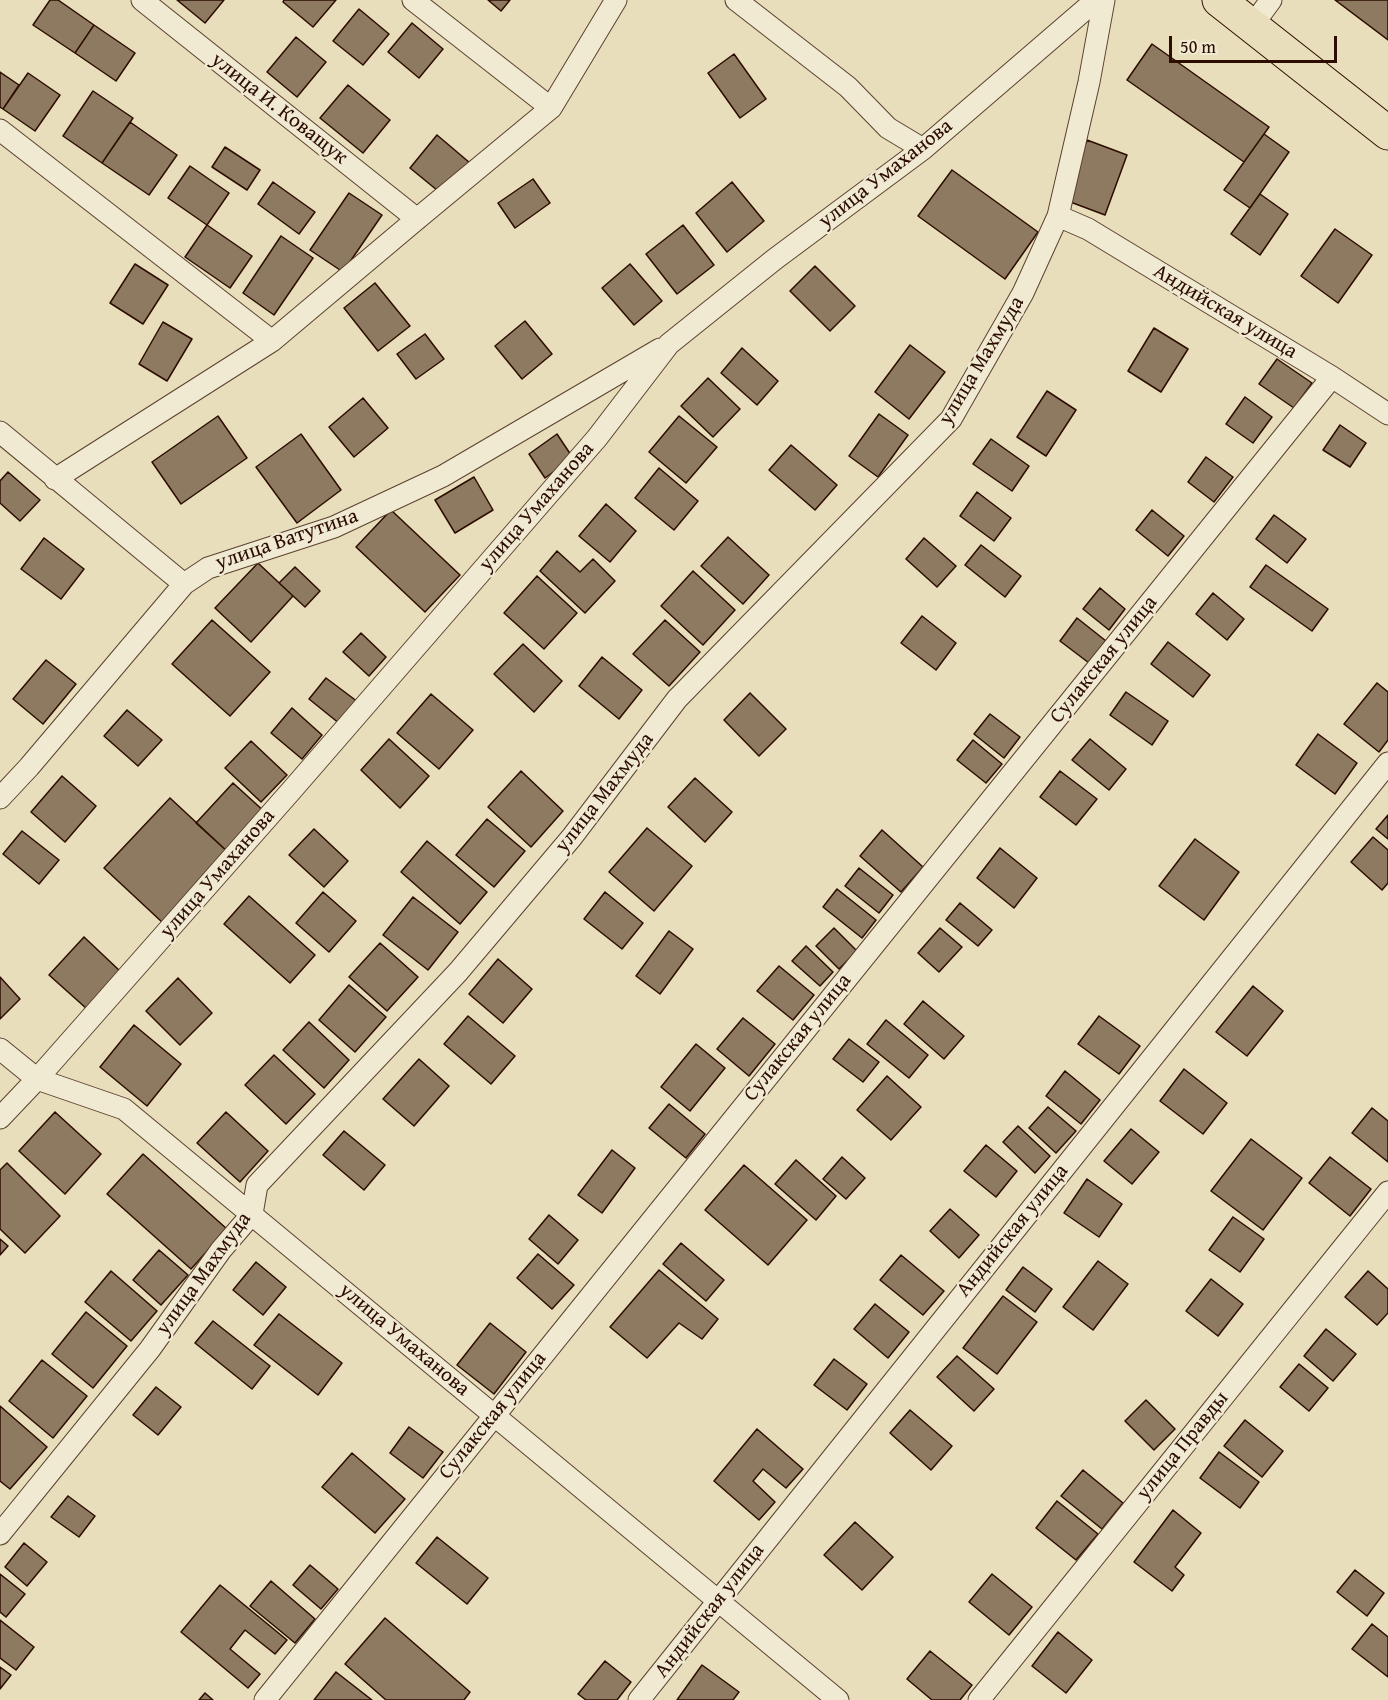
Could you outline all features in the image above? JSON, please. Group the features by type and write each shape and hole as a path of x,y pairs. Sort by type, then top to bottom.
{"highway":[{"path":"1219,0 1388,133"}],"street":[{"name":"улица И. Коващук","path":"142,0 417,219"},
{"path":"413,0 551,108"},
{"path":"55,479 272,341 551,108 616,0"},
{"path":"736,0 848,87 888,128 923,149"},
{"name":"улица Умаханова","path":"0,1119 291,791 597,438 669,344 775,259 923,149 1096,0"},
{"name":"улица Махмуда","path":"0,1534 150,1349 221,1250 252,1214 257,1185 458,972 572,837 677,699 951,419 1023,293 1058,216 1089,82 1104,0"},
{"path":"1252,26 1271,0"},
{"path":"0,130 272,341"},
{"name":"Андийская улица","path":"1058,216 1088,229 1332,377 1388,414"},
{"name":"улица Ватутина","path":"0,798 184,584 208,568 334,527 443,476 669,344"},
{"name":"Сулакская улица","path":"265,1700 1332,377"},
{"path":"0,432 184,584"},
{"name":"Андийская улица","path":"639,1700 1388,763"},
{"name":"улица Умаханова","path":"0,1049 37,1079 124,1109 838,1700"},
{"name":"улица Правды","path":"979,1700 1388,1192"}],"building":[{"path":"50,0 58,0 94,25 75,53 33,25"},
{"path":"177,0 224,0 205,23"},
{"path":"284,0 336,0 313,27 283,2"},
{"path":"488,0 510,0 501,11"},
{"path":"1335,0 1388,0 1388,40"},
{"path":"359,9 389,34 363,65 333,41"},
{"path":"412,23 443,49 419,78 388,52"},
{"path":"94,25 135,53 116,81 75,53"},
{"path":"296,37 326,62 297,97 267,72"},
{"path":"1152,44 1269,127 1244,162 1127,80"},
{"path":"734,54 766,99 740,118 708,73"},
{"path":"0,72 19,85 3,109 0,107"},
{"path":"28,73 60,95 35,131 3,109"},
{"path":"348,85 390,120 363,153 320,118"},
{"path":"93,91 133,118 102,163 63,136"},
{"path":"130,122 177,155 149,195 102,163"},
{"path":"1264,134 1289,152 1250,208 1224,190"},
{"path":"437,135 470,163 443,195 410,168"},
{"path":"1087,140 1127,155 1105,215 1065,200"},
{"path":"225,147 260,170 247,190 212,167"},
{"path":"190,166 229,193 207,225 168,198"},
{"path":"952,170 1038,232 1005,279 918,216"},
{"path":"533,179 550,203 515,228 498,203"},
{"path":"273,182 315,212 299,234 258,204"},
{"path":"732,182 764,221 727,252 696,213"},
{"path":"349,193 382,215 343,272 310,250"},
{"path":"1260,194 1288,214 1260,255 1231,234"},
{"path":"207,225 252,256 230,288 185,257"},
{"path":"683,225 714,265 677,294 646,254"},
{"path":"1335,229 1372,255 1338,303 1301,276"},
{"path":"281,236 313,258 274,315 243,293"},
{"path":"135,264 168,285 143,324 110,303"},
{"path":"630,264 662,301 634,325 602,288"},
{"path":"815,266 855,306 830,331 790,291"},
{"path":"375,283 410,326 378,351 344,308"},
{"path":"525,321 552,354 522,379 495,346"},
{"path":"163,322 192,339 167,381 139,364"},
{"path":"1154,328 1188,349 1161,392 1128,371"},
{"path":"425,334 444,359 416,379 397,354"},
{"path":"910,345 945,372 909,419 875,392"},
{"path":"742,348 778,381 757,405 721,373"},
{"path":"1277,359 1312,383 1294,408 1259,384"},
{"path":"708,378 740,409 713,437 681,406"},
{"path":"1047,391 1076,410 1046,456 1017,437"},
{"path":"1245,397 1272,417 1253,443 1226,424"},
{"path":"363,398 388,428 354,457 329,427"},
{"path":"879,414 908,435 878,477 849,456"},
{"path":"218,416 247,458 181,504 152,462"},
{"path":"679,416 717,447 686,483 649,452"},
{"path":"1340,425 1366,443 1350,467 1323,450"},
{"path":"301,434 341,490 297,523 256,467"},
{"path":"557,434 573,458 545,478 529,454"},
{"path":"991,439 1029,466 1012,491 973,464"},
{"path":"791,445 837,485 815,510 769,470"},
{"path":"1206,457 1233,477 1214,502 1188,482"},
{"path":"659,468 698,501 674,530 635,498"},
{"path":"8,472 40,500 20,521 0,503 0,481"},
{"path":"474,477 493,510 455,533 435,500"},
{"path":"977,492 1011,518 994,541 960,516"},
{"path":"606,504 636,531 610,562 579,536"},
{"path":"391,510 460,575 425,612 356,547"},
{"path":"1152,510 1184,536 1168,556 1136,530"},
{"path":"1274,515 1306,539 1287,563 1256,539"},
{"path":"728,537 769,575 743,604 701,566"},
{"path":"44,538 84,569 61,599 21,569"},
{"path":"924,538 956,566 937,587 906,559"},
{"path":"981,545 1021,576 1005,597 965,565"},
{"path":"557,551 580,572 593,559 615,581 585,613 540,571"},
{"path":"258,563 293,596 251,642 215,608"},
{"path":"1266,565 1328,609 1312,631 1250,587"},
{"path":"295,567 320,591 305,607 279,583"},
{"path":"693,571 735,610 703,645 661,606"},
{"path":"537,576 577,613 544,649 504,613"},
{"path":"1100,588 1125,609 1109,630 1083,609"},
{"path":"1213,593 1244,619 1227,640 1196,614"},
{"path":"922,616 956,643 936,670 901,643"},
{"path":"1077,618 1106,641 1089,663 1060,641"},
{"path":"212,620 270,672 230,716 172,664"},
{"path":"665,620 700,652 669,686 633,654"},
{"path":"361,633 386,657 369,676 343,652"},
{"path":"1168,642 1210,675 1193,697 1151,664"},
{"path":"523,644 562,681 534,712 494,674"},
{"path":"602,657 642,690 619,719 579,686"},
{"path":"46,660 76,684 43,724 13,699"},
{"path":"326,678 358,702 340,724 309,699"},
{"path":"1377,683 1388,692 1388,740 1379,752 1344,724"},
{"path":"1126,692 1168,721 1152,745 1110,715"},
{"path":"750,693 786,729 759,756 724,720"},
{"path":"431,694 473,730 439,769 397,733"},
{"path":"292,708 322,735 302,759 271,733"},
{"path":"127,710 162,740 138,766 104,736"},
{"path":"990,714 1020,737 1004,758 974,734"},
{"path":"1318,734 1357,763 1335,794 1296,765"},
{"path":"389,739 429,776 400,808 361,770"},
{"path":"1090,739 1126,769 1109,790 1072,760"},
{"path":"973,740 1002,764 986,783 957,760"},
{"path":"251,741 287,775 261,802 225,768"},
{"path":"521,771 563,811 531,847 488,807"},
{"path":"1060,771 1097,799 1076,825 1040,797"},
{"path":"62,776 96,806 65,842 31,812"},
{"path":"695,778 732,812 705,842 668,807"},
{"path":"233,783 266,813 229,853 196,823"},
{"path":"170,798 229,853 163,923 104,868"},
{"path":"1388,815 1388,839 1376,829"},
{"path":"487,819 525,851 494,887 456,855"},
{"path":"647,828 692,866 654,911 609,872"},
{"path":"314,829 348,861 324,887 289,855"},
{"path":"882,830 923,867 901,892 860,856"},
{"path":"22,831 59,860 39,884 3,854"},
{"path":"1373,837 1388,850 1388,883 1382,890 1351,862"},
{"path":"1195,839 1239,872 1204,920 1159,886"},
{"path":"427,841 487,892 460,924 401,872"},
{"path":"1000,848 1037,878 1014,908 977,878"},
{"path":"859,868 893,895 879,913 845,886"},
{"path":"837,889 876,920 862,938 823,907"},
{"path":"323,892 356,921 329,952 296,923"},
{"path":"605,892 643,923 622,949 584,919"},
{"path":"249,896 315,955 290,983 224,924"},
{"path":"413,897 458,932 428,970 383,935"},
{"path":"960,903 992,930 978,946 946,920"},
{"path":"834,928 857,951 839,969 816,946"},
{"path":"940,928 962,947 939,972 918,953"},
{"path":"669,931 693,949 660,994 636,976"},
{"path":"84,937 121,972 87,1009 49,975"},
{"path":"380,943 418,977 387,1011 349,977"},
{"path":"806,946 833,972 820,986 792,961"},
{"path":"498,959 532,989 503,1023 469,994"},
{"path":"779,966 814,995 793,1020 757,991"},
{"path":"0,977 20,999 0,1019"},
{"path":"178,978 212,1013 180,1045 146,1011"},
{"path":"349,985 386,1017 355,1052 319,1020"},
{"path":"1253,986 1283,1011 1247,1056 1216,1032"},
{"path":"923,1001 964,1036 944,1059 904,1024"},
{"path":"468,1016 515,1056 491,1084 444,1044"},
{"path":"1099,1016 1140,1046 1119,1074 1078,1044"},
{"path":"743,1018 775,1044 749,1076 717,1049"},
{"path":"886,1020 928,1055 909,1078 867,1044"},
{"path":"309,1022 349,1060 324,1088 283,1050"},
{"path":"134,1025 181,1064 147,1106 100,1067"},
{"path":"849,1039 879,1062 863,1082 833,1059"},
{"path":"696,1044 725,1068 690,1111 661,1087"},
{"path":"274,1055 315,1094 286,1124 245,1085"},
{"path":"419,1059 449,1086 414,1126 383,1099"},
{"path":"1184,1069 1227,1103 1203,1134 1160,1101"},
{"path":"1065,1071 1100,1100 1081,1124 1046,1096"},
{"path":"887,1076 921,1107 891,1140 857,1110"},
{"path":"669,1104 705,1134 686,1158 649,1128"},
{"path":"1048,1107 1076,1131 1056,1153 1029,1128"},
{"path":"1372,1108 1388,1121 1388,1162 1352,1133"},
{"path":"55,1112 101,1154 65,1194 19,1151"},
{"path":"226,1112 268,1151 240,1182 197,1143"},
{"path":"1018,1126 1050,1156 1035,1173 1003,1142"},
{"path":"1131,1129 1159,1152 1132,1184 1104,1161"},
{"path":"344,1131 385,1165 364,1190 323,1155"},
{"path":"1251,1139 1302,1178 1263,1230 1211,1191"},
{"path":"986,1145 1017,1171 996,1197 964,1171"},
{"path":"612,1150 635,1168 602,1213 578,1195"},
{"path":"143,1154 227,1229 191,1269 107,1194"},
{"path":"842,1157 865,1178 846,1199 823,1179"},
{"path":"1330,1157 1371,1189 1350,1216 1309,1183"},
{"path":"796,1160 836,1196 816,1220 775,1184"},
{"path":"7,1163 60,1216 25,1253 0,1229 0,1170"},
{"path":"744,1165 807,1220 768,1265 705,1210"},
{"path":"1087,1179 1122,1204 1099,1237 1064,1213"},
{"path":"950,1209 979,1235 959,1258 930,1231"},
{"path":"549,1215 578,1240 558,1264 529,1239"},
{"path":"1233,1217 1264,1239 1240,1272 1209,1250"},
{"path":"0,1239 8,1246 0,1255"},
{"path":"681,1243 724,1280 706,1301 663,1264"},
{"path":"159,1250 188,1275 161,1305 133,1280"},
{"path":"538,1254 574,1285 552,1309 517,1278"},
{"path":"901,1255 944,1291 923,1315 880,1280"},
{"path":"1098,1261 1128,1284 1093,1330 1063,1307"},
{"path":"256,1262 286,1287 263,1315 233,1290"},
{"path":"1023,1267 1052,1289 1035,1312 1006,1290"},
{"path":"659,1270 718,1319 702,1339 679,1323 647,1358 610,1327"},
{"path":"111,1271 157,1311 131,1341 85,1302"},
{"path":"1368,1271 1388,1289 1388,1313 1377,1325 1345,1297"},
{"path":"1211,1279 1243,1304 1218,1336 1186,1311"},
{"path":"1003,1296 1037,1322 997,1374 963,1348"},
{"path":"875,1304 909,1332 888,1358 854,1329"},
{"path":"86,1312 127,1346 93,1388 52,1354"},
{"path":"279,1314 342,1363 318,1395 254,1345"},
{"path":"213,1321 270,1366 252,1389 195,1343"},
{"path":"490,1323 526,1352 494,1394 457,1365"},
{"path":"1326,1329 1356,1354 1333,1381 1304,1356"},
{"path":"957,1356 994,1389 974,1411 937,1377"},
{"path":"834,1359 867,1384 847,1410 814,1385"},
{"path":"42,1360 87,1396 53,1438 9,1401"},
{"path":"1299,1364 1328,1388 1309,1411 1280,1387"},
{"path":"156,1387 181,1407 158,1435 133,1415"},
{"path":"1146,1400 1175,1429 1154,1450 1125,1421"},
{"path":"0,1406 47,1447 10,1489 0,1481"},
{"path":"910,1410 952,1446 931,1470 890,1433"},
{"path":"1245,1420 1283,1451 1262,1477 1224,1446"},
{"path":"409,1427 443,1452 423,1478 390,1453"},
{"path":"757,1429 803,1469 786,1488 763,1469 753,1481 775,1502 759,1520 714,1481"},
{"path":"1219,1452 1259,1482 1240,1508 1200,1478"},
{"path":"352,1453 405,1499 375,1533 322,1487"},
{"path":"1083,1470 1123,1503 1102,1529 1061,1496"},
{"path":"68,1496 95,1516 79,1537 51,1517"},
{"path":"1057,1501 1098,1534 1076,1560 1036,1528"},
{"path":"1173,1510 1201,1533 1175,1567 1184,1575 1172,1591 1134,1562"},
{"path":"855,1522 893,1557 862,1590 824,1555"},
{"path":"437,1537 488,1578 467,1604 416,1563"},
{"path":"24,1543 47,1562 27,1586 5,1567"},
{"path":"310,1565 338,1589 321,1609 293,1585"},
{"path":"1355,1570 1384,1593 1367,1616 1337,1592"},
{"path":"0,1574 25,1594 6,1617 0,1612"},
{"path":"992,1574 1032,1607 1009,1635 969,1602"},
{"path":"271,1581 315,1619 295,1643 250,1606"},
{"path":"220,1585 287,1640 275,1654 245,1630 230,1649 260,1674 248,1688 181,1632"},
{"path":"385,1618 470,1692 464,1700 386,1700 345,1664"},
{"path":"0,1620 34,1647 16,1670 0,1658"},
{"path":"1372,1624 1388,1637 1388,1677 1352,1649"},
{"path":"1058,1632 1092,1660 1066,1693 1032,1666"},
{"path":"930,1651 972,1685 960,1700 932,1700 907,1679"},
{"path":"605,1661 631,1682 617,1700 586,1700 578,1694"},
{"path":"702,1665 739,1692 733,1700 677,1700"},
{"path":"0,1667 11,1675 0,1689"},
{"path":"336,1672 372,1700 314,1700"},
{"path":"205,1693 213,1700 199,1700"}]}
